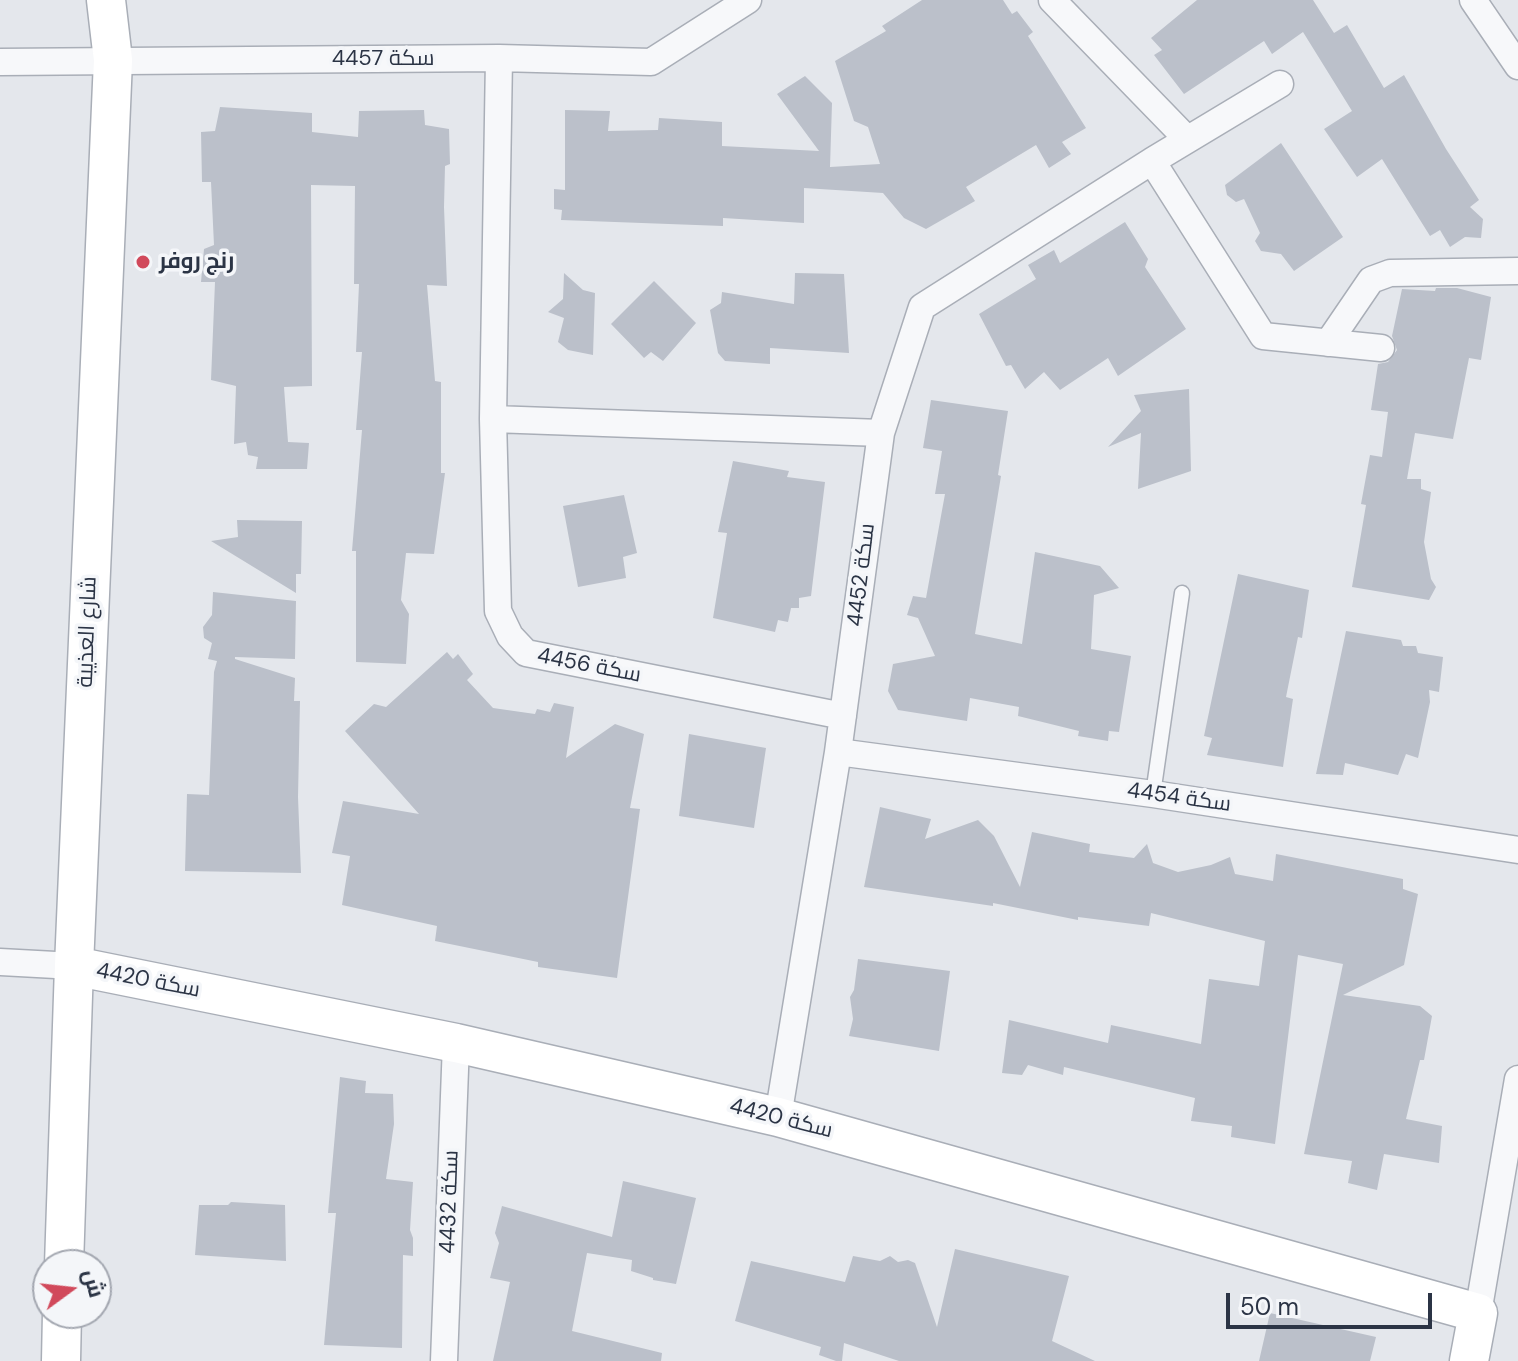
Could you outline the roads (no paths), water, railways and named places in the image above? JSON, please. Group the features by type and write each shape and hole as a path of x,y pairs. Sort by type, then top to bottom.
{"street":[{"name":"شارع العذيبة","path":"65,1249 113,60 106,0"},
{"name":"سكة 4457","path":"0,62 499,58 651,62 748,0"},
{"path":"1052,0 1187,139"},
{"path":"1473,0 1518,66"},
{"name":"سكة 4456","path":"499,58 493,419 498,611 510,636 526,653 843,716"},
{"name":"سكة 4452","path":"778,1117 838,752 881,433 922,307 1187,139 1280,84"},
{"path":"1152,161 1263,336 1381,348"},
{"path":"1328,343 1371,280 1381,276 1390,273 1518,271"},
{"path":"493,419 881,433"},
{"name":"سكة 4454","path":"838,752 1153,794 1518,850"},
{"path":"0,962 74,966"},
{"name":"سكة 4420","path":"74,966 456,1043 778,1117 1478,1313"},
{"name":"سكة 4432","path":"444,1361 456,1043"},
{"path":"1469,1361 1518,1079"},
{"path":"61,1361 62,1329"}],"lane":[{"path":"1153,794 1182,593"}],"place":[{"name":"رنج روفر","path":"143,262"}]}
